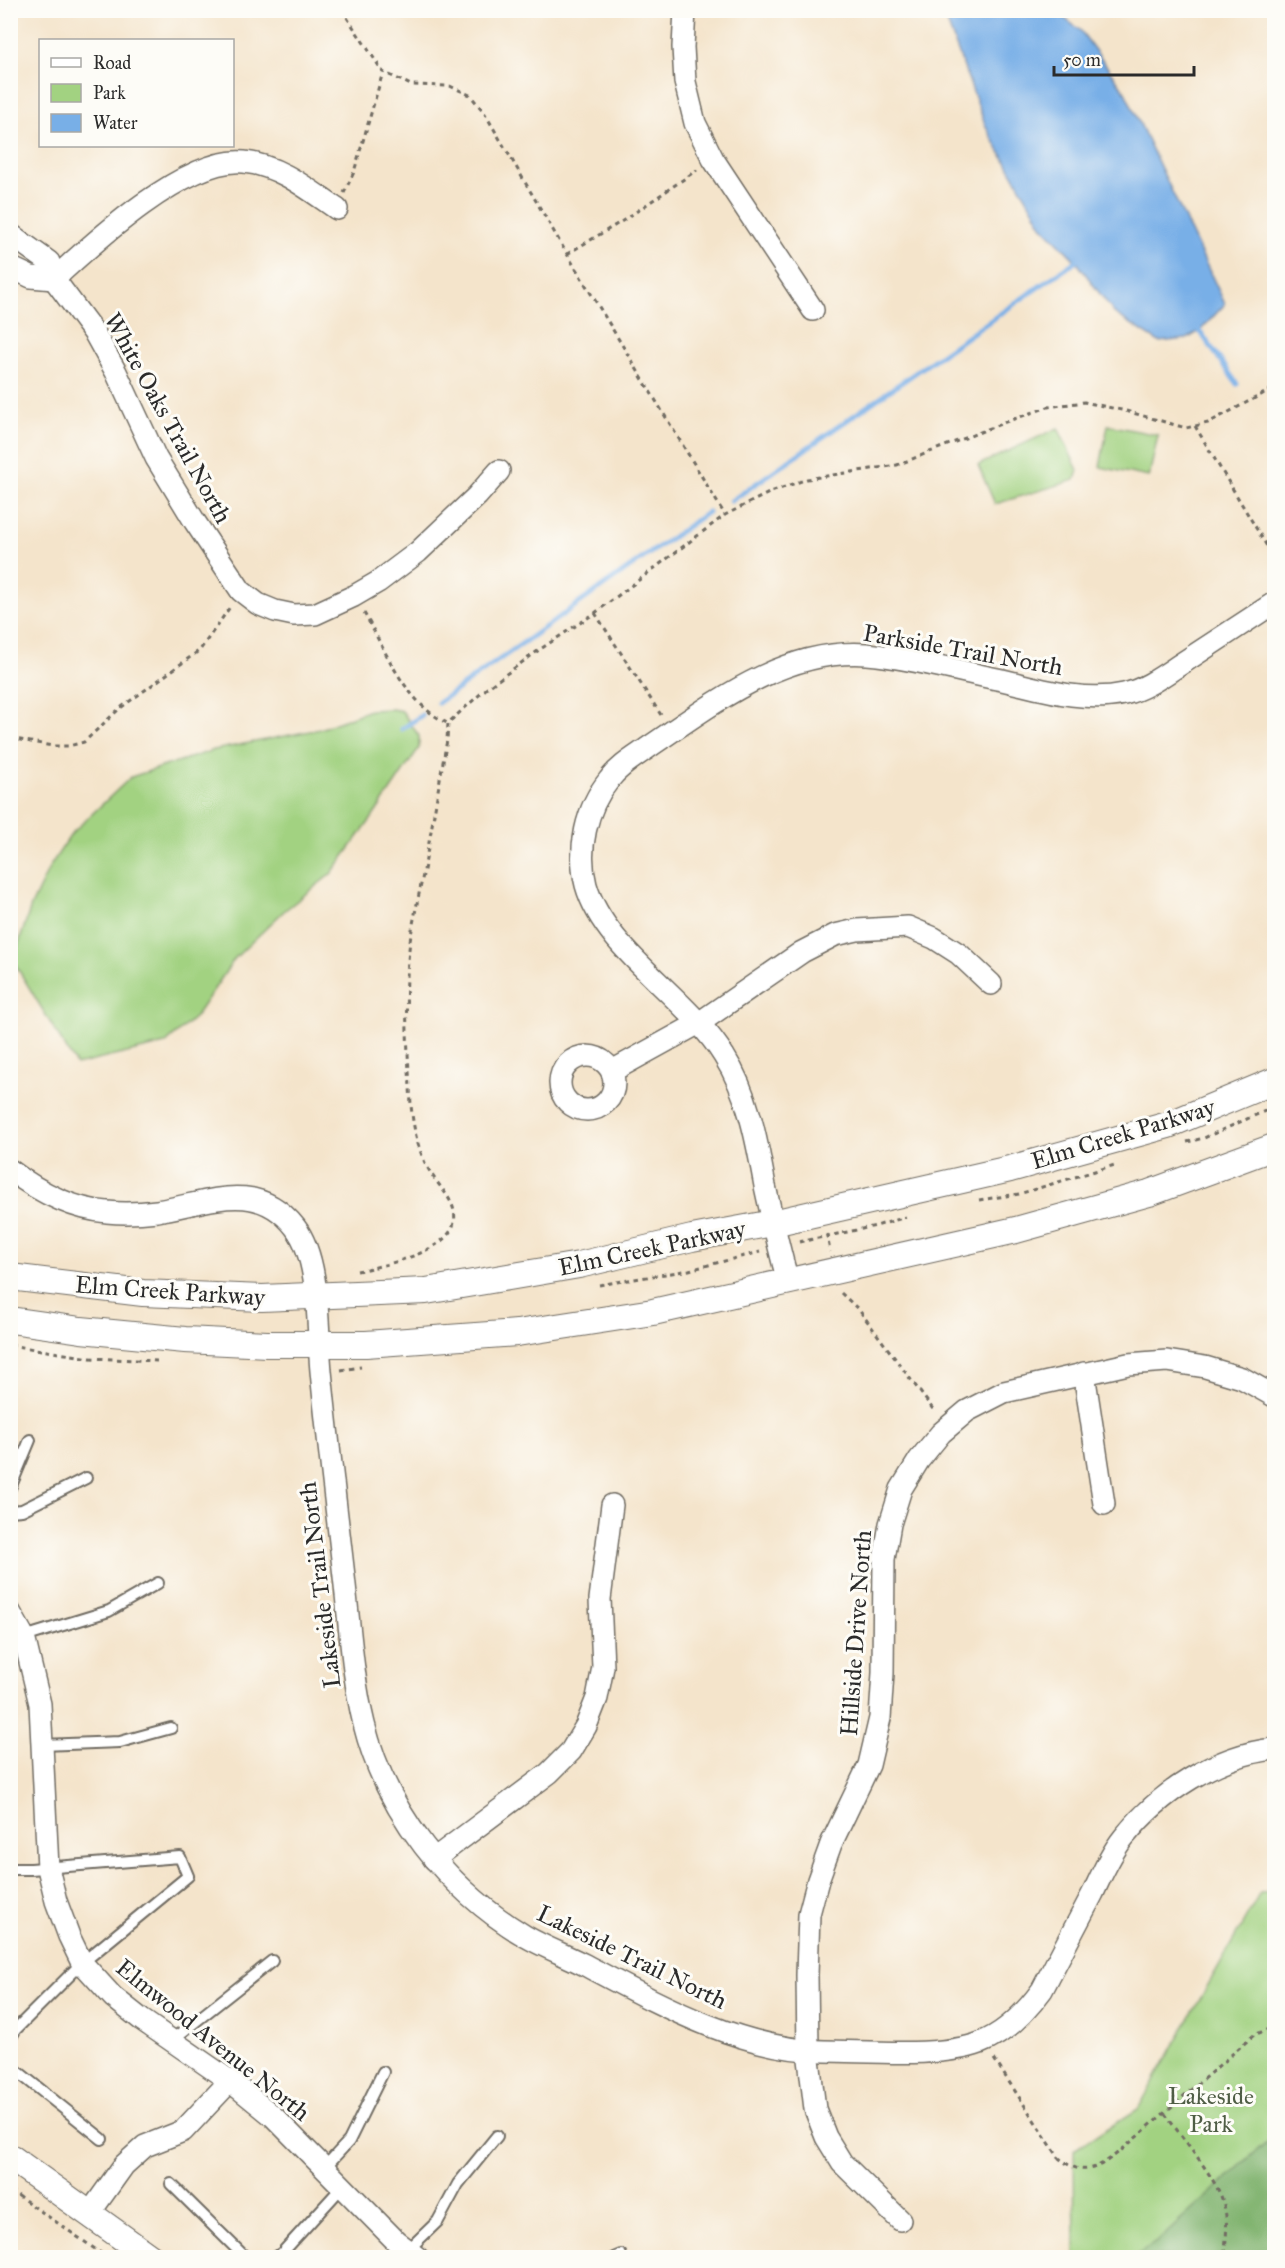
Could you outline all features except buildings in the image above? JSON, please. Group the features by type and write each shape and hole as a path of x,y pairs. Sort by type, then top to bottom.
{"street":[{"path":"685,10 683,47 685,82 695,123 713,159 813,310"},
{"path":"10,267 31,277 54,279 114,225 199,171 220,164 243,162 264,166 297,181 337,209"},
{"name":"White Oaks Trail North","path":"10,234 49,262 54,279 94,334 116,372 156,458 195,522 241,591 258,604 275,612 294,615 315,614 354,596 378,582 418,552 477,496 499,471"},
{"name":"Parkside Trail North","path":"788,1281 773,1223 755,1135 743,1095 724,1056 699,1023 614,936 595,910 586,884 581,858 585,828 609,780 628,762 723,697 790,664 827,656 865,654 1067,694 1097,697 1126,694 1156,680 1275,603"},
{"path":"612,1071 699,1023 802,952 835,935 857,930 908,927 934,938 958,954 991,984"},
{"name":"Elm Creek Parkway","path":"10,1277 143,1293 262,1298 426,1291 579,1265 1010,1168 1168,1125 1275,1081"},
{"name":"Elm Creek Parkway","path":"10,1320 81,1330 184,1340 320,1345 517,1333 653,1312 1016,1230 1149,1193 1275,1147"},
{"name":"Lakeside Trail North","path":"10,1170 54,1198 104,1212 159,1211 207,1199 239,1196 264,1203 285,1216 296,1228 304,1242 312,1267 354,1669 364,1725 380,1772 406,1820 434,1859 470,1895 527,1937 694,2020 747,2038 808,2051 942,2051 983,2042 1015,2021 1042,1990 1123,1838 1150,1809 1184,1783 1218,1764 1256,1751 1275,1749"},
{"name":"Hillside Drive North","path":"900,2220 842,2163 826,2137 815,2109 808,2051 809,1914 831,1844 869,1766 880,1718 883,1673 884,1559 890,1524 901,1490 919,1460 947,1428 967,1411 1004,1392 1128,1364 1167,1362 1205,1367 1242,1378 1275,1396"},
{"path":"1084,1373 1104,1504"},
{"path":"434,1859 549,1773 571,1751 586,1726 597,1698 603,1667 600,1599 612,1505"},
{"name":"Elmwood Avenue North","path":"10,1612 24,1637 39,1704 48,1868 63,1919 82,1963 113,1997 230,2081 273,2116 396,2241 413,2254"},
{"path":"89,2214 131,2158 145,2146 183,2131 230,2081"},
{"path":"10,2157 151,2258"}],"lane":[{"path":"10,1488 30,1440"},
{"path":"10,1511 22,1510 86,1478"},
{"path":"24,1637 109,1611 158,1583"},
{"path":"42,1745 120,1742 171,1728"},
{"path":"10,1869 180,1857 188,1876 82,1963 15,2030 10,2038"},
{"path":"172,2040 272,1960"},
{"path":"10,2063 12,2067 102,2139"},
{"path":"324,2168 349,2141 383,2072"},
{"path":"413,2254 438,2221 458,2184 497,2136"},
{"path":"171,2184 246,2258"},
{"path":"275,2258 342,2187"}],"path":[{"path":"342,10 383,72 411,86 450,86 470,95 484,112 724,515"},
{"path":"337,209 354,172 383,72"},
{"path":"567,254 624,220 713,159"},
{"path":"1195,426 1275,558"},
{"path":"10,738 52,746 69,746 84,742 119,709 200,650 241,591"},
{"path":"354,596 407,687 436,718 448,723"},
{"path":"596,613 672,731"},
{"path":"827,1236 841,1293 859,1310 947,1428"},
{"path":"983,2042 1059,2158 1068,2166 1079,2170 1090,2169 1106,2162 1165,2114 1254,2035 1267,2030 1275,2030"},
{"path":"1165,2114 1216,2187 1224,2203 1226,2224 1224,2258"},
{"path":"10,2190 108,2258"}],"green space":[{"path":"1108,425 1158,435 1149,477 1100,467"},
{"path":"1058,428 1078,470 1075,480 995,504 978,465"},
{"path":"370,710 402,711 419,736 419,748 331,874 284,911 235,958 196,1016 165,1044 76,1065 13,961 31,906 50,866 72,833 131,777 214,750 320,729"},
{"name":"Lakeside Park","path":"1274,1892 1274,2257 1075,2257 1074,2150 1138,2109 1260,1893"},
{"path":"1274,2135 1274,2257 1134,2257 1159,2240"}],"water":[{"path":"943,11 1055,11 1081,31 1124,90 1225,304 1200,331 1187,339 1159,342 1114,313 1076,261 1043,227 986,127"}],"waterway":[{"path":"731,501 1080,256"},
{"path":"1197,327 1237,384"},
{"path":"438,703 708,512"},
{"path":"402,729 422,715"}]}
